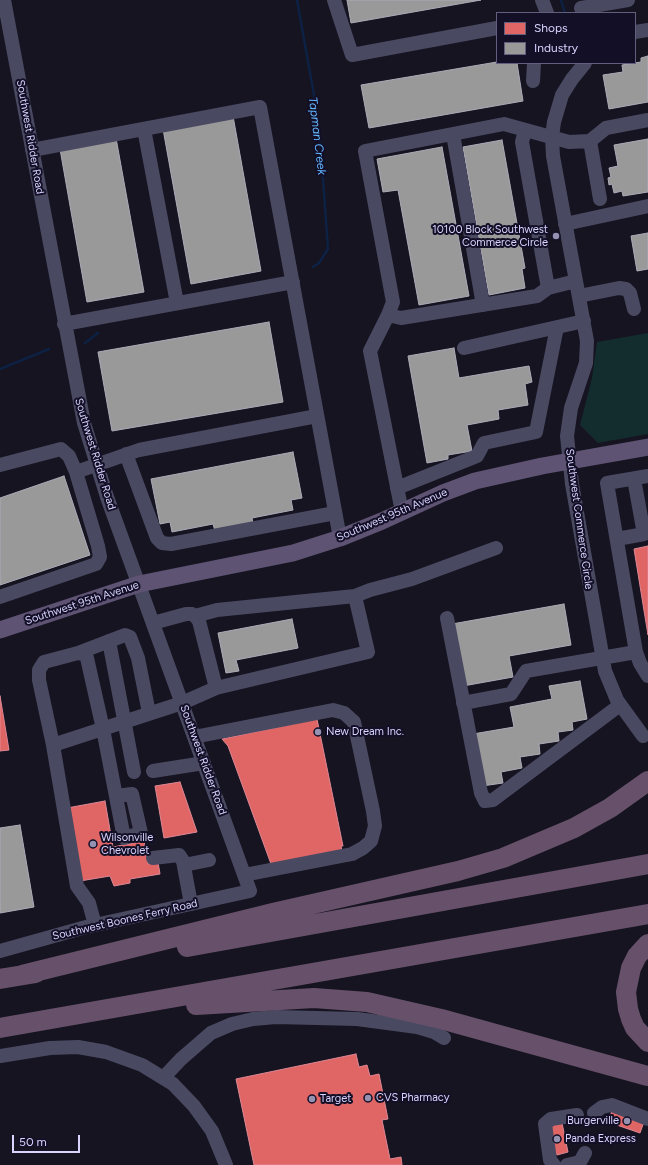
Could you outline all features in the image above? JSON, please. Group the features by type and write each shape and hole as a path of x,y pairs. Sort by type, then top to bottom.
{"highway":[{"path":"22,975 274,913 458,871 503,858 574,828 610,808 648,781"},
{"path":"0,979 354,918 648,864"},
{"path":"0,1028 648,914"},
{"path":"648,944 634,960 627,980 626,992 631,1019 635,1028 648,1042"},
{"path":"118,1008 314,998 367,1002 434,1017 648,1076"}],"main road":[{"name":"Southwest 95th Avenue","path":"0,630 139,584 294,553 340,538 443,493 475,481 570,460 648,447"}],"street":[{"name":"Southwest Ridder Road","path":"4,0 81,413 97,465 250,892"},
{"path":"334,0 352,55 496,28"},
{"path":"542,0 547,12"},
{"path":"581,7 628,0"},
{"path":"636,32 648,30"},
{"path":"533,81 534,64"},
{"name":"Southwest Commerce Circle","path":"581,64 562,95 554,122 552,137 553,156 587,341 586,363 568,423 567,436 590,594 602,659 610,686 620,705 643,736"},
{"path":"32,150 260,108 340,538"},
{"path":"402,512 370,351 393,302 365,150 504,124 569,142 590,141 606,128 648,120"},
{"path":"144,129 177,303"},
{"path":"525,130 522,142 548,288"},
{"path":"453,134 483,305"},
{"path":"590,141 600,199"},
{"path":"565,224 648,206"},
{"path":"388,315 401,318 537,296 548,288 576,281"},
{"path":"64,324 292,282"},
{"path":"579,296 619,288 626,289 630,293 634,309"},
{"path":"464,348 584,321"},
{"path":"397,488 478,456 484,443 536,432 558,327"},
{"path":"76,472 126,454 317,416"},
{"path":"0,465 61,449 69,456 76,472 100,557 96,564 0,597"},
{"path":"126,454 157,538 162,543 171,544 335,513"},
{"path":"648,476 607,483 636,652 640,663 648,676"},
{"path":"617,539 644,534 634,479"},
{"path":"195,616 217,610 355,596 370,590 412,579 496,548"},
{"path":"53,745 182,703 216,688 368,652 355,596"},
{"path":"153,623 186,614 192,614 195,616 199,621 216,688"},
{"path":"447,618 481,793 485,800 489,801 620,705"},
{"path":"95,925 89,903 77,886 53,745 39,680 39,670 44,662 78,653 125,635 130,637 138,658 149,713"},
{"path":"109,641 134,772"},
{"path":"464,703 511,694 526,671 636,652"},
{"path":"78,653 84,654 87,658 116,796"},
{"path":"194,737 333,710 344,713 354,722 373,810 375,826 371,841 363,848 352,854 244,875"},
{"path":"153,771 204,763"},
{"path":"153,858 179,855 184,865 191,904"},
{"path":"184,865 209,860"},
{"name":"Southwest Boones Ferry Road","path":"0,951 95,925 250,892"},
{"path":"164,1077 181,1058 212,1033 232,1024 253,1020 276,1017 357,1019 417,1027 434,1032 444,1038"},
{"path":"0,1056 55,1048 88,1048 130,1059 164,1077 182,1092 201,1115 217,1140 226,1165"},
{"path":"594,1113 602,1107 612,1105 648,1119"},
{"path":"554,1165 550,1160 545,1124 550,1119 577,1114"},
{"path":"567,1165 580,1162 585,1153"}],"green space":[{"path":"648,333 648,434 598,443 580,425 592,378 597,342"}],"building: Shops":[{"path":"648,546 648,635 634,549"},
{"path":"0,696 9,750 0,751"},
{"path":"317,719 343,846 341,846 342,851 271,864 228,746 222,739"},
{"path":"180,782 197,832 164,838 155,786"},
{"name":"Wilsonville Chevrolet","path":"105,801 113,847 144,841 148,864 158,862 160,874 130,879 130,883 114,886 110,876 80,881 67,808"},
{"name":"Target","path":"356,1054 359,1067 367,1065 370,1076 379,1074 388,1119 382,1120 390,1159 401,1157 402,1165 254,1165 236,1079"},
{"name":"Burgerville","path":"613,1108 645,1119 640,1133 608,1122"},
{"name":"Panda Express","path":"562,1123 568,1152 552,1155 546,1126"}],"building: Industry":[{"path":"347,0 481,0 351,23"},
{"path":"648,56 648,102 609,109 603,75 623,72 622,65 636,64 641,62 641,58"},
{"path":"496,62 496,64 517,64 523,101 369,128 361,85"},
{"path":"233,116 261,271 191,284 163,129"},
{"path":"116,138 144,292 87,302 60,149"},
{"path":"648,139 648,192 623,196 622,191 614,193 612,184 609,185 608,178 611,177 609,168 618,166 614,145"},
{"path":"502,140 525,268 522,269 525,288 489,295 463,147"},
{"path":"442,147 469,296 419,305 398,190 383,192 377,159"},
{"path":"648,233 648,269 637,271 631,236"},
{"path":"269,322 283,402 112,431 98,352"},
{"path":"454,348 459,378 529,366 532,382 525,384 528,405 498,410 499,419 467,425 472,451 448,455 448,459 427,463 408,356"},
{"path":"293,452 302,498 291,500 293,510 252,518 253,523 215,531 213,524 172,532 170,522 160,524 151,479"},
{"path":"64,476 90,555 0,585 0,498"},
{"path":"564,604 571,645 509,656 513,677 463,686 452,624"},
{"path":"292,619 298,648 236,660 239,671 226,673 218,633"},
{"path":"580,681 587,719 572,722 573,730 558,732 559,741 539,744 540,754 520,757 522,768 501,772 503,783 482,786 473,734 514,727 510,707 552,699 549,686"},
{"path":"20,825 34,907 0,913 0,828"}],"waterway":[{"name":"Tapman Creek","path":"297,0 314,95 321,151 328,249 319,263 313,267"},
{"name":"Tapman Creek","path":"561,0 565,12"},
{"name":"Tapman Creek","path":"85,343 98,333"},
{"name":"Tapman Creek","path":"0,369 49,349"}],"place":[{"name":"10100 Block Southwest Commerce Circle","path":"556,236"},
{"name":"New Dream Inc.","path":"318,732"},
{"name":"Wilsonville Chevrolet","path":"93,844"},
{"name":"CVS Pharmacy","path":"368,1098"},
{"name":"Target","path":"312,1099"},
{"name":"Burgerville","path":"627,1121"},
{"name":"Panda Express","path":"557,1139"}]}
